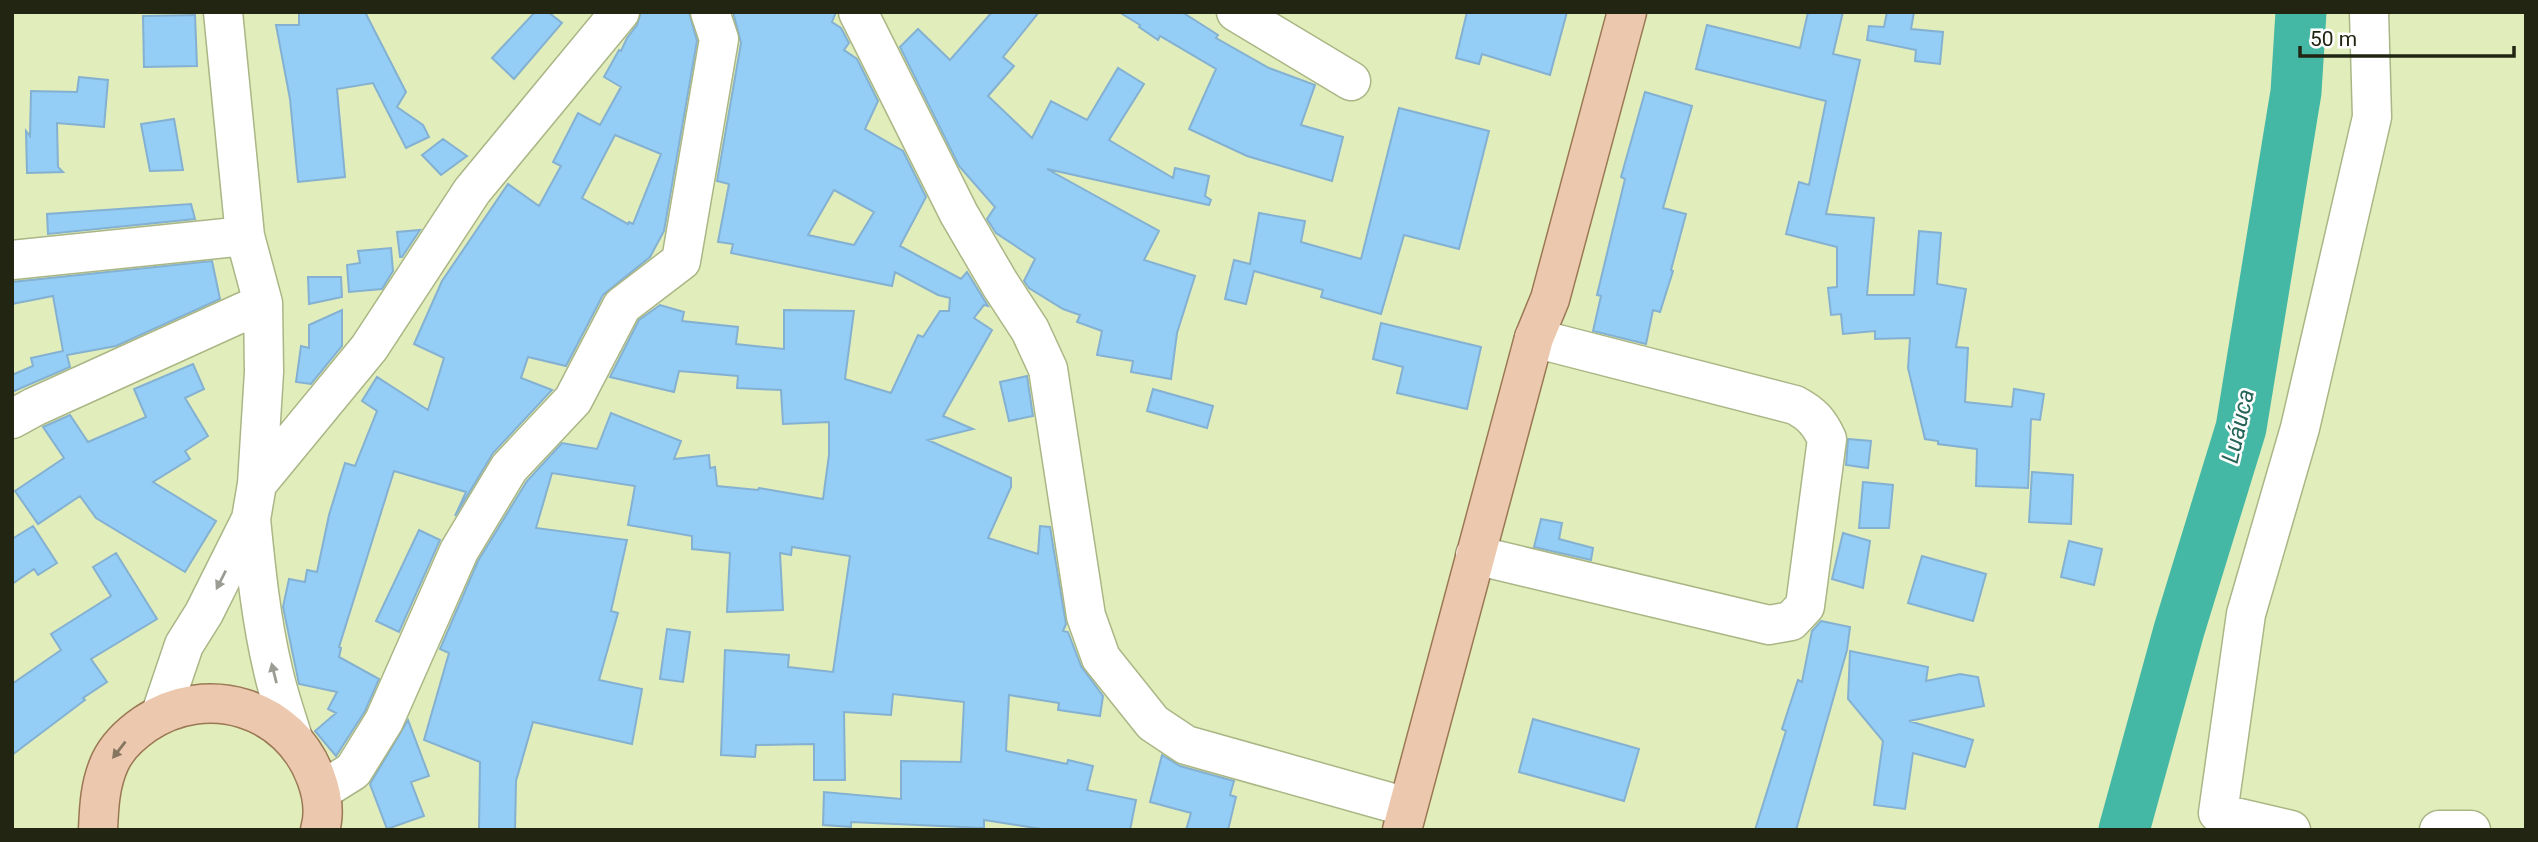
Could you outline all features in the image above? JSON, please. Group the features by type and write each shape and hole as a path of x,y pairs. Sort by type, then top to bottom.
{"main road":[{"path":"1404,818 1534,338 1550,299 1627,12"},
{"path":"98,830 99,794 110,761 132,733 161,713 195,703 231,704 264,716 293,738 310,763 322,818"}],"street":[{"path":"223,12 244,236 263,303 264,372 254,501 258,593 273,670 293,738"},
{"path":"161,713 184,645 204,613 254,501 369,348 472,191 620,12"},
{"path":"322,818 384,721 459,551 509,468 573,400 622,306 681,261 719,39 710,12"},
{"path":"858,12 959,214 1030,330 1048,369 1086,617 1101,658 1153,723 1186,745 1404,818"},
{"path":"1236,12 1351,81"},
{"path":"2291,830 2218,813 2246,614 2300,428 2372,117 2369,12"},
{"path":"12,260 244,236"},
{"path":"12,419 263,303"},
{"path":"1475,555 1769,625 1791,621 1805,606 1827,439 1809,412 1795,405 1534,338"},
{"path":"2439,830 2471,830"}],"building":[{"path":"299,12 365,12 406,92 397,107 423,125 429,137 406,148 373,83 337,89 345,177 298,182 290,99 276,25 299,25"},
{"path":"535,12 548,12 562,23 514,79 492,58"},
{"path":"641,12 689,12 697,41 664,231 650,257 603,295 566,366 528,357 521,378 552,390 493,453 455,516 466,492 394,471 339,647 339,657 379,679 365,711 336,756 315,731 336,713 328,709 337,692 299,684 283,607 289,579 305,582 307,570 317,572 329,515 345,463 355,466 377,411 362,401 377,377 428,410 444,358 414,344 442,281 508,184 539,206 561,166 553,162 578,113 600,125 621,87 604,77 637,25","holes":["615,135 661,154 633,224 628,224 582,198"]},
{"path":"733,12 836,12 832,22 841,28 849,43 844,50 857,59 878,101 865,129 903,151 926,197 900,246 961,279 967,272 988,306 984,305 974,318 992,330 943,416 973,429 928,440 1011,478 1011,487 988,538 1038,554 1040,526 1050,527 1066,624 1063,631 1068,632 1081,666 1103,696 1100,716 1058,710 1059,703 1009,695 1006,751 1067,764 1068,760 1093,766 1087,790 1136,800 1130,830 1048,830 984,820 984,828 851,822 851,827 823,825 824,792 901,799 901,761 961,762 964,702 893,694 891,715 844,712 845,780 814,780 814,744 756,745 755,757 721,755 725,650 789,655 788,667 833,672 850,556 792,547 791,555 780,553 783,610 727,612 730,553 692,549 692,536 628,525 635,486 552,473 536,528 627,540 611,611 618,613 599,680 642,689 632,744 533,722 516,781 515,830 479,830 480,762 424,740 449,653 440,649 478,561 527,481 562,443 597,449 611,413 681,441 674,459 709,455 710,468 715,467 717,486 759,488 823,499 829,455 829,422 783,424 781,390 737,388 738,376 679,371 674,392 610,377 639,320 660,305 684,312 682,321 738,327 736,344 784,349 784,310 854,311 845,379 891,393 918,335 923,337 940,311 949,311 950,298 938,295 895,272 892,286 731,253 733,244 718,242 729,184 717,181 741,43","holes":["834,190 874,212 854,245 808,235"]},
{"path":"992,12 1039,12 1003,57 1014,66 988,96 1032,138 1051,101 1087,120 1118,68 1144,84 1109,140 1173,178 1175,168 1209,176 1205,196 1211,200 1209,205 1047,169 1159,231 1144,260 1195,276 1177,333 1171,379 1131,372 1133,361 1097,355 1102,331 1077,322 1080,315 1063,309 1029,288 1024,281 1035,259 996,233 987,219 995,207 959,166 900,47 918,29 950,60"},
{"path":"1119,12 1182,12 1218,35 1216,38 1269,68 1315,85 1301,125 1343,137 1332,181 1247,156 1189,129 1216,69 1160,36 1158,40"},
{"path":"1467,12 1567,12 1550,75 1482,54 1479,64 1456,58"},
{"path":"1808,12 1843,12 1833,54 1860,60 1826,214 1874,218 1867,295 1914,295 1919,231 1941,233 1937,284 1966,289 1956,347 1968,348 1965,402 2012,407 2014,389 2044,394 2040,420 2031,419 2028,488 1976,486 1977,449 1938,444 1938,441 1925,439 1908,368 1910,338 1875,339 1875,331 1843,334 1841,314 1831,315 1828,288 1837,287 1837,247 1786,234 1799,182 1809,185 1826,101 1696,69 1707,25 1800,48"},
{"path":"1887,12 1914,12 1911,29 1943,32 1940,64 1915,61 1916,50 1867,40 1869,26 1884,27"},
{"path":"195,15 197,66 144,67 143,16"},
{"path":"79,77 108,80 104,127 57,123 58,167 63,172 27,173 26,131 30,136 31,91 77,92"},
{"path":"1645,92 1692,106 1663,208 1686,214 1671,270 1673,271 1660,312 1653,310 1646,344 1593,331 1601,296 1597,295 1625,179 1621,177"},
{"path":"1399,108 1489,131 1459,249 1404,235 1381,314 1321,297 1323,290 1254,271 1246,304 1225,299 1234,260 1250,264 1259,213 1305,221 1301,242 1361,259"},
{"path":"174,119 183,170 150,171 141,124"},
{"path":"443,139 467,156 441,175 422,155"},
{"path":"191,204 195,219 48,234 47,214"},
{"path":"420,230 402,257 400,257 397,232"},
{"path":"391,248 393,271 382,289 349,292 347,265 360,263 358,251"},
{"path":"212,261 220,299 116,346 67,355 70,367 12,392 12,375 33,366 31,358 63,351 53,296 12,304 12,282"},
{"path":"308,277 341,277 342,297 309,304"},
{"path":"342,310 342,346 311,384 296,382 301,346 309,348 309,325"},
{"path":"1381,323 1481,347 1467,409 1397,393 1403,367 1373,359"},
{"path":"193,364 204,389 185,398 208,436 185,451 190,459 153,482 216,521 185,572 96,518 80,496 38,524 15,491 64,458 43,427 70,415 88,442 146,417 134,389"},
{"path":"1027,376 1033,416 1009,421 1000,382"},
{"path":"1153,389 1213,406 1207,428 1147,411"},
{"path":"1848,439 1871,441 1868,468 1846,465"},
{"path":"2032,472 2073,475 2071,524 2029,522"},
{"path":"1863,482 1893,485 1889,528 1859,528"},
{"path":"1541,519 1562,523 1559,539 1593,548 1591,560 1534,547"},
{"path":"33,526 57,563 38,575 34,569 12,584 12,539"},
{"path":"419,530 440,540 399,632 376,621"},
{"path":"1843,533 1870,541 1863,588 1832,579"},
{"path":"2069,541 2102,549 2094,585 2061,577"},
{"path":"116,553 157,619 91,659 107,682 12,755 12,684 61,650 51,634 111,596 93,567"},
{"path":"1922,556 1986,574 1973,621 1908,603"},
{"path":"1821,621 1850,627 1847,650 1796,830 1755,830 1786,731 1782,729 1798,680 1802,682 1812,631"},
{"path":"667,629 690,632 683,682 660,679"},
{"path":"1850,651 1928,667 1926,681 1960,674 1978,677 1984,706 1909,721 1973,740 1965,767 1913,753 1905,809 1874,805 1883,741 1848,699"},
{"path":"1533,719 1639,749 1624,801 1519,772"},
{"path":"408,720 429,776 411,782 424,816 387,829 370,784"},
{"path":"1162,755 1180,766 1234,781 1230,795 1236,797 1228,830 1186,830 1191,813 1150,802"}],"waterway":[{"name":"Luáuca","path":"2124,830 2179,630 2241,428 2296,92 2301,12"}]}
